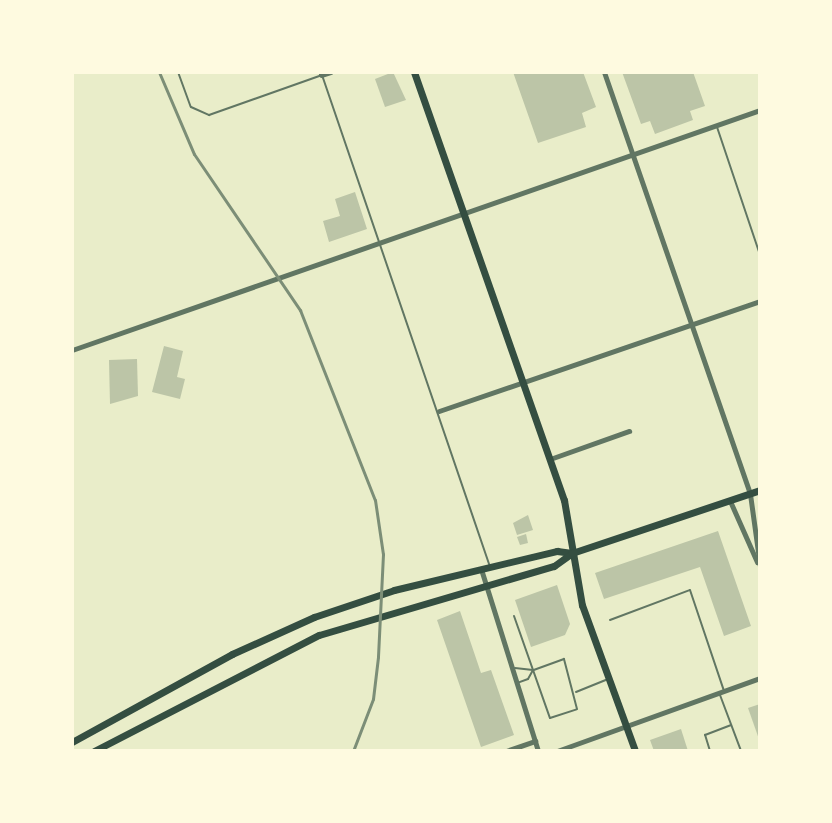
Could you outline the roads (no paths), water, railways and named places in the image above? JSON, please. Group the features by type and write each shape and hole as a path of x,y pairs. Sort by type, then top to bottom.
{"main road":[{"path":"414,72 550,459 567,513 582,605 635,751"},
{"path":"94,751 302,642 554,566 572,554 760,490"},
{"path":"72,742 232,654 315,616 394,590 481,569 557,551 572,554"}],"street":[{"path":"322,75 331,72"},
{"path":"604,72 750,494 760,566 730,501"},
{"path":"72,350 760,110"},
{"path":"439,411 524,384 760,301"},
{"path":"550,459 629,432"},
{"path":"481,569 538,751"},
{"path":"557,751 760,678"},
{"path":"506,751 535,741"}],"lane":[{"path":"178,72 191,107 209,115 322,75 378,243 439,411 490,567"},
{"path":"716,125 760,255"},
{"path":"610,620 690,590 741,751"},
{"path":"512,669 533,670 564,659 576,692 577,709 550,718 533,670 514,616"},
{"path":"517,683 528,679 533,670"},
{"path":"576,692 609,679"},
{"path":"710,751 705,735 731,724"}],"railway":[{"path":"159,72 194,154 300,310 375,500 383,554 378,657 373,699 353,751"}]}
